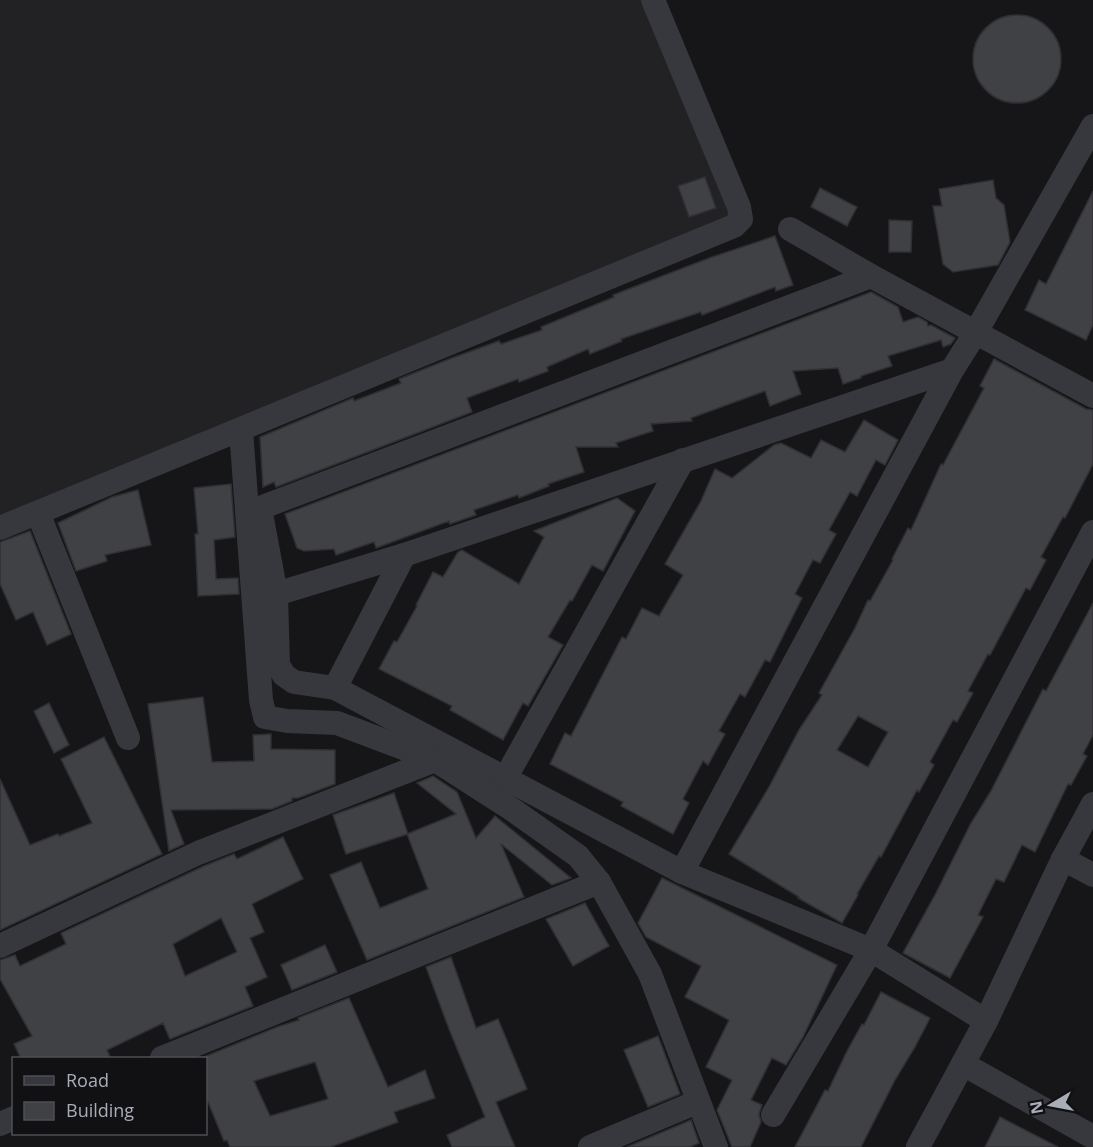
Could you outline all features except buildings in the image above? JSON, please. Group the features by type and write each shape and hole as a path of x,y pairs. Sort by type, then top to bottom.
{"street":[{"path":"0,528 734,226 741,219 739,207 653,0"},
{"path":"682,872 952,370 1093,126"},
{"path":"790,229 871,276 1093,396"},
{"path":"871,276 260,508 276,594 278,665 284,675 294,682 334,688 682,872 872,950 986,1021"},
{"path":"276,594 404,555 952,370"},
{"path":"241,430 261,700 265,717 287,722 338,723 435,760 513,810 578,856 599,882 650,974 716,1147"},
{"path":"506,777 683,460"},
{"path":"38,513 128,738"},
{"path":"773,1115 872,950 1093,532"},
{"path":"334,688 404,555"},
{"path":"0,946 198,853 435,760"},
{"path":"918,1147 986,1021 1063,859 1093,804"},
{"path":"1063,859 1093,875"},
{"path":"167,1057 599,882"},
{"path":"963,1064 1093,1137"},
{"path":"591,1147 697,1102"}],"shaded area":[{"path":"0,0 666,0 753,223 0,520"}]}
